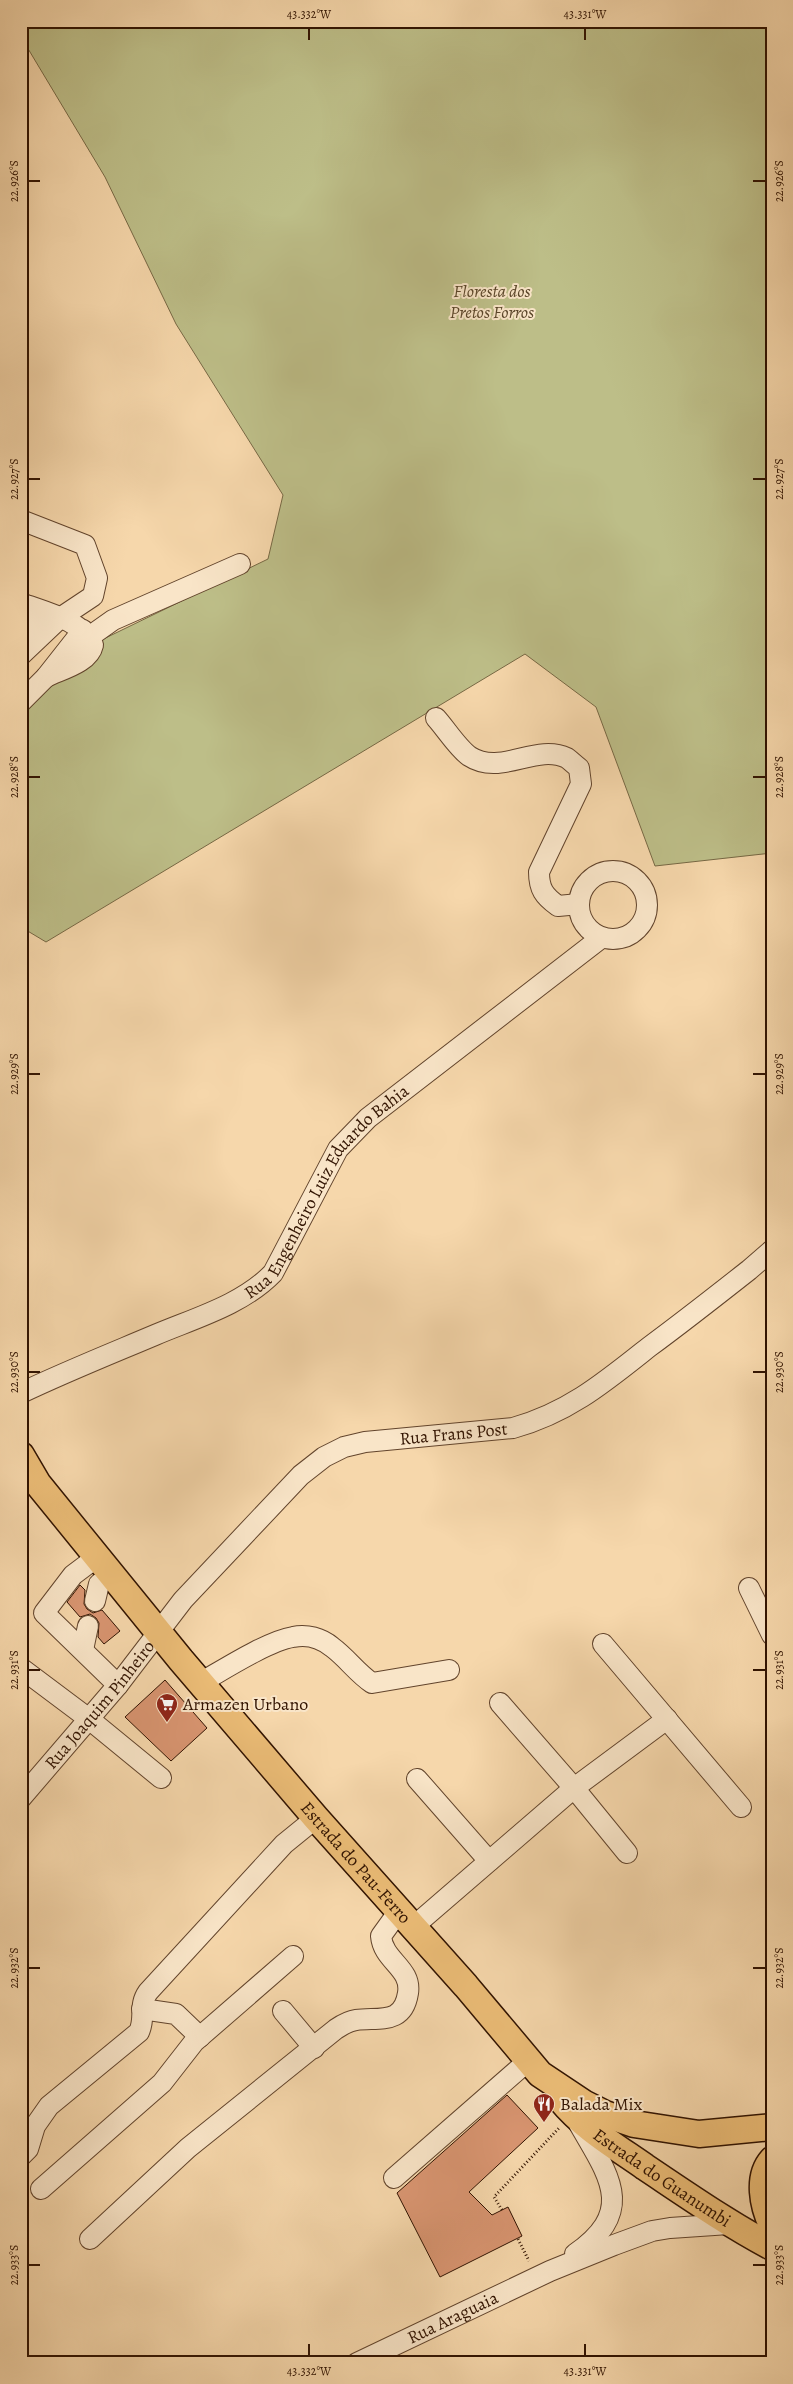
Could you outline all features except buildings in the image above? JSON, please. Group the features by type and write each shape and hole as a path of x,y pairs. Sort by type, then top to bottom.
{"main road":[{"name":"Estrada do Pau-Ferro","path":"21,1455 38,1484 158,1633 316,1818 466,1986 534,2068 585,2104 605,2114 634,2124 699,2134 772,2127"},
{"name":"Estrada do Guanumbi","path":"534,2068 574,2116 729,2224 772,2247"},
{"path":"772,2160 763,2176 764,2202 772,2225"}],"street":[{"path":"21,520 85,545 89,551 98,578 92,596 52,624 21,655"},
{"path":"21,621 52,624 86,634 113,620 240,564"},
{"path":"21,603 52,624"},
{"path":"21,702 46,676 84,659 91,653 92,645 86,634"},
{"path":"436,718 468,755 486,763 507,763 545,754 566,758 579,768 581,784 539,872 539,886 544,894 558,906 579,904"},
{"path":"604,872 626,873 635,878 647,896 648,907 646,918 641,927 623,939 601,938 592,932 580,915 579,904 586,884 604,872"},
{"name":"Rua Engenheiro Luiz Eduardo Bahia","path":"21,1393 219,1308 263,1283 273,1273 338,1149 368,1118 601,938"},
{"name":"Rua Frans Post","path":"158,1633 183,1600 301,1475 324,1457 344,1447 365,1442 513,1428 536,1422 560,1411 592,1392 772,1250"},
{"path":"95,1601 104,1566"},
{"path":"104,1566 73,1575 44,1610 45,1615 118,1685"},
{"path":"749,1588 772,1635"},
{"path":"83,1650 88,1626"},
{"name":"Rua Joaquim Pinheiro","path":"21,1798 118,1685 158,1633"},
{"path":"200,1683 280,1641 301,1636 319,1640 332,1647 372,1683 449,1670"},
{"path":"603,1644 741,1808"},
{"path":"21,1668 89,1719 161,1778"},
{"path":"500,1703 574,1788 626,1853"},
{"path":"90,2239 188,2148 346,2022 382,2020 400,2012 407,2001 409,1990 407,1979 382,1946 381,1936 489,1860 574,1788 667,1719"},
{"path":"417,1779 489,1860"},
{"path":"21,2156 28,2149 35,2126 50,2106 139,2032 144,2022 142,2009 148,1992 284,1844 316,1818"},
{"path":"41,2189 162,2083 200,2037 293,1956"},
{"path":"142,2009 176,2014 200,2037"},
{"path":"283,2011 314,2048"},
{"path":"394,2178 534,2068"},
{"name":"Rua Araguaia","path":"544,2274 588,2245 605,2228 612,2210 613,2193 609,2179 574,2116"},
{"name":"Rua Araguaia","path":"357,2363 544,2274 652,2231 729,2224"}],"path":[{"path":"502,2210 494,2197 574,2116"},
{"path":"518,2239 544,2274"}],"green space":[{"name":"Floresta dos Pretos Forros","path":"21,21 772,21 772,853 655,866 596,707 525,654 46,942 21,927 21,711 89,646 268,559 283,495 176,324 105,177 21,37"}],"place":[{"name":"Armazen Urbano","path":"167,1723"},
{"name":"Balada Mix","path":"544,2123"}]}
